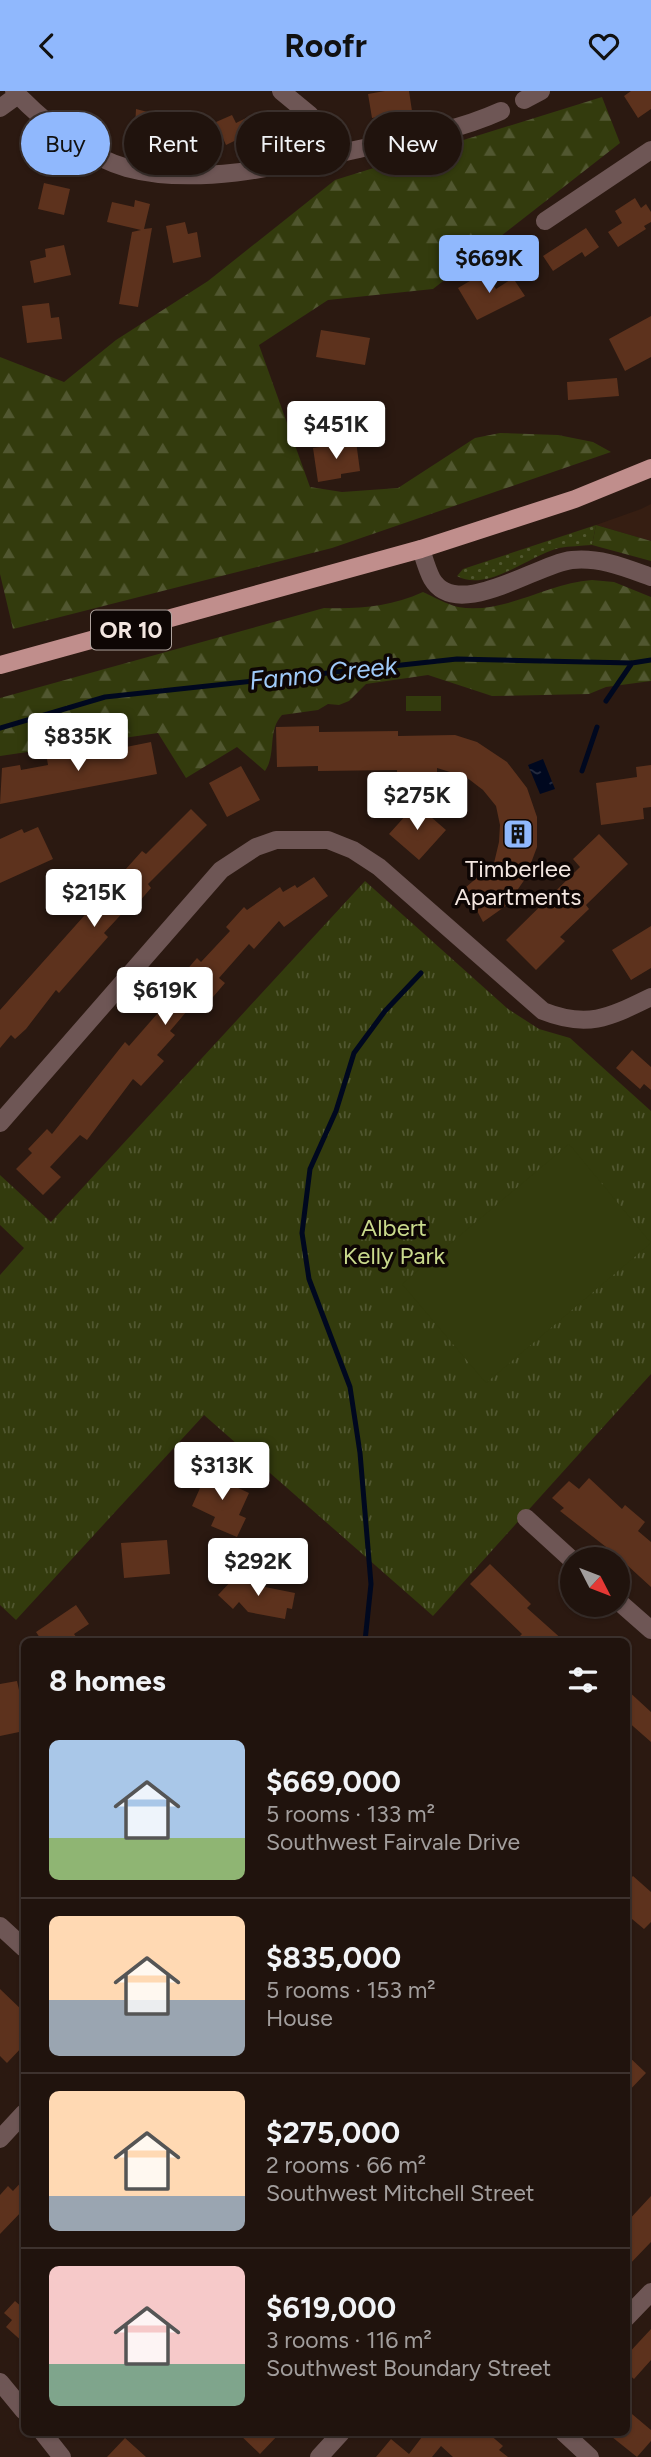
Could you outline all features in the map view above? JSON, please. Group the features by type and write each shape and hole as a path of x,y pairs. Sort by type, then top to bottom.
{"main road":[{"name":"OR 10","path":"0,665 421,549 575,499 651,468"}],"street":[{"path":"281,91 306,112"},
{"path":"524,100 541,91"},
{"path":"0,108 16,93 65,136 94,154 144,172 205,174 236,169"},
{"path":"350,151 447,131 501,111"},
{"path":"545,221 651,150"},
{"path":"421,549 433,581 444,590 463,595 486,591 548,565 573,560 607,562 651,577"},
{"path":"0,1123 221,870 256,847 276,840 328,840 379,867 543,1011 568,1020 598,1020 651,997"},
{"path":"526,1518 560,1549"},
{"path":"630,1612 651,1630"},
{"path":"0,1926 21,1945"},
{"path":"0,2139 21,2116"},
{"path":"630,2314 651,2292"},
{"path":"0,2382 21,2407"},
{"path":"45,2436 62,2457"},
{"path":"319,2457 338,2436"},
{"path":"567,2436 590,2457"}],"shaded area":[{"path":"651,504 651,541 596,525 641,509"}],"green space":[{"path":"602,97 620,143 433,289 328,300 259,345 310,487 342,492 398,488 475,438 500,433 558,435 593,442 611,452 332,548 13,629 0,574 0,357 64,382 116,340 208,281 335,180 364,171 364,175 462,175 462,141"},
{"path":"596,525 592,545 559,548 482,580 457,576 463,569"},
{"path":"596,525 651,541 651,561 592,545"},
{"path":"575,582 614,582 651,597 651,681 606,687 589,694 492,696 428,675 366,684 349,701 339,705 328,704 318,710 282,715 277,721 271,757 265,771 237,747 186,778 158,733 0,756 0,698 324,608 374,606 423,592 458,607 492,607"},
{"path":"406,696 441,696 441,711 406,711"},
{"name":"Albert Kelly Park","path":"365,881 508,1009 539,1029 570,1038 651,1111 651,1374 433,1616 204,1415 16,1620 0,1605 0,1275 24,1248 0,1225 0,1175 51,1222"},
{"path":"569,1144 651,1243 486,1383 402,1284"}],"water":[{"path":"543,759 555,789 540,794 528,765"}],"building":[{"path":"409,91 412,111 371,112 368,94"},
{"path":"631,91 651,91 651,109 638,118 624,96"},
{"path":"232,115 236,123 236,140 226,145 222,136 222,119"},
{"path":"44,183 70,189 64,215 38,209"},
{"path":"635,198 641,208 646,204 651,212 651,222 644,226 646,229 618,247 608,232 622,223 615,211"},
{"path":"135,200 150,204 144,229 152,228 138,307 119,304 132,232 141,230 107,222 112,202 134,207"},
{"path":"185,222 188,234 197,232 201,257 173,263 166,226"},
{"path":"586,228 599,247 585,257 582,252 553,271 543,256"},
{"path":"64,245 71,275 34,283 30,261 46,257 45,249"},
{"path":"485,272 496,289 513,278 525,296 477,320 458,288"},
{"path":"49,303 51,318 59,317 62,339 27,343 22,306"},
{"path":"651,316 651,357 625,371 609,339"},
{"path":"321,330 370,338 365,365 316,357"},
{"path":"617,378 619,396 568,400 567,382"},
{"path":"356,441 360,471 318,482 313,448"},
{"path":"319,726 319,732 398,731 398,736 455,735 477,742 507,762 527,788 537,817 537,847 525,879 507,905 483,922 465,888 494,863 499,842 500,825 496,806 483,790 466,777 437,768 437,774 397,774 397,770 318,771 318,766 277,767 276,727"},
{"path":"151,742 157,774 0,804 2,768 20,765 21,770 48,765 47,759 92,755 91,749 110,747 111,750"},
{"name":"Timberlee Apartments","path":"651,765 651,807 643,808 644,819 601,825 596,783 637,777 636,767"},
{"path":"241,766 260,800 227,817 209,783"},
{"name":"Timberlee Apartments","path":"416,804 446,830 419,860 389,834"},
{"path":"191,809 207,825 148,884 151,888 132,910 128,907 104,933 108,937 59,993 56,990 26,1029 15,1039 11,1035 0,1048 0,1010 142,851 146,854"},
{"path":"38,827 53,859 0,883 0,839 22,829 24,833"},
{"name":"Timberlee Apartments","path":"599,834 628,864 586,905 589,909 560,937 565,941 536,970 506,940 580,867 573,859"},
{"path":"314,877 328,896 284,927 279,921 254,949 249,944 219,978 225,983 201,1011 193,1004 170,1031 175,1035 157,1055 164,1061 141,1086 133,1079 87,1140 80,1135 50,1167 61,1177 43,1195 16,1169 32,1153 28,1149 47,1129 52,1134 125,1042 129,1046 164,1006 159,1002 197,958 201,962 230,931 226,927 244,907 247,910 280,887 283,892 295,885 297,888"},
{"name":"Timberlee Apartments","path":"651,926 651,968 631,980 612,950"},
{"path":"632,1050 651,1067 651,1090 644,1084 640,1089 616,1068"},
{"path":"209,1468 234,1480 232,1485 249,1493 239,1515 246,1518 237,1537 211,1526 215,1517 192,1506"},
{"path":"589,1478 622,1509 625,1505 645,1522 638,1531 651,1542 651,1587 630,1568 630,1547 606,1547 560,1511 564,1508 552,1498 569,1481 579,1489"},
{"path":"167,1540 170,1574 124,1578 121,1543"},
{"path":"490,1564 531,1604 527,1608 561,1638 518,1638 522,1634 470,1584"},
{"path":"250,1572 265,1587 295,1593 292,1609 287,1608 285,1619 248,1612 239,1602 233,1609 218,1595 234,1578 240,1584"},
{"path":"76,1605 89,1624 74,1634 77,1638 40,1638 36,1632"},
{"path":"17,1681 21,1690 21,1732 0,1736 0,1684"},
{"path":"630,1693 651,1712 651,1742 630,1724"},
{"path":"633,1876 651,1892 651,1922 644,1929 630,1917 630,1879"},
{"path":"0,1989 21,2009 21,2048 7,2063 0,2056"},
{"path":"630,2058 646,2073 630,2090"},
{"path":"21,2182 21,2212 0,2234 0,2195 8,2186 13,2191"},
{"path":"651,2196 651,2242 630,2264 630,2219"},
{"path":"15,2301 21,2306 21,2340 6,2327 12,2320 4,2313"},
{"path":"651,2329 651,2360 634,2379 630,2376 630,2352"},
{"path":"630,2412 651,2430 651,2441 637,2457 611,2436 630,2436"},
{"path":"241,2436 277,2436 260,2454"},
{"path":"423,2436 491,2436 503,2446 499,2450 508,2457 453,2457 441,2446 432,2457 376,2457 391,2439 409,2454"},
{"path":"125,2438 146,2457 107,2457"}],"waterway":[{"name":"Fanno Creek","path":"0,728 105,697 457,659 632,663 651,660"},
{"path":"606,701 632,663"},
{"path":"582,771 597,727"},
{"path":"365,1638 371,1584 360,1453 350,1387 309,1279 302,1233 310,1169 336,1111 354,1053 385,1011 421,973"}],"place":[{"name":"Timberlee Apartments","path":"518,834"}]}
